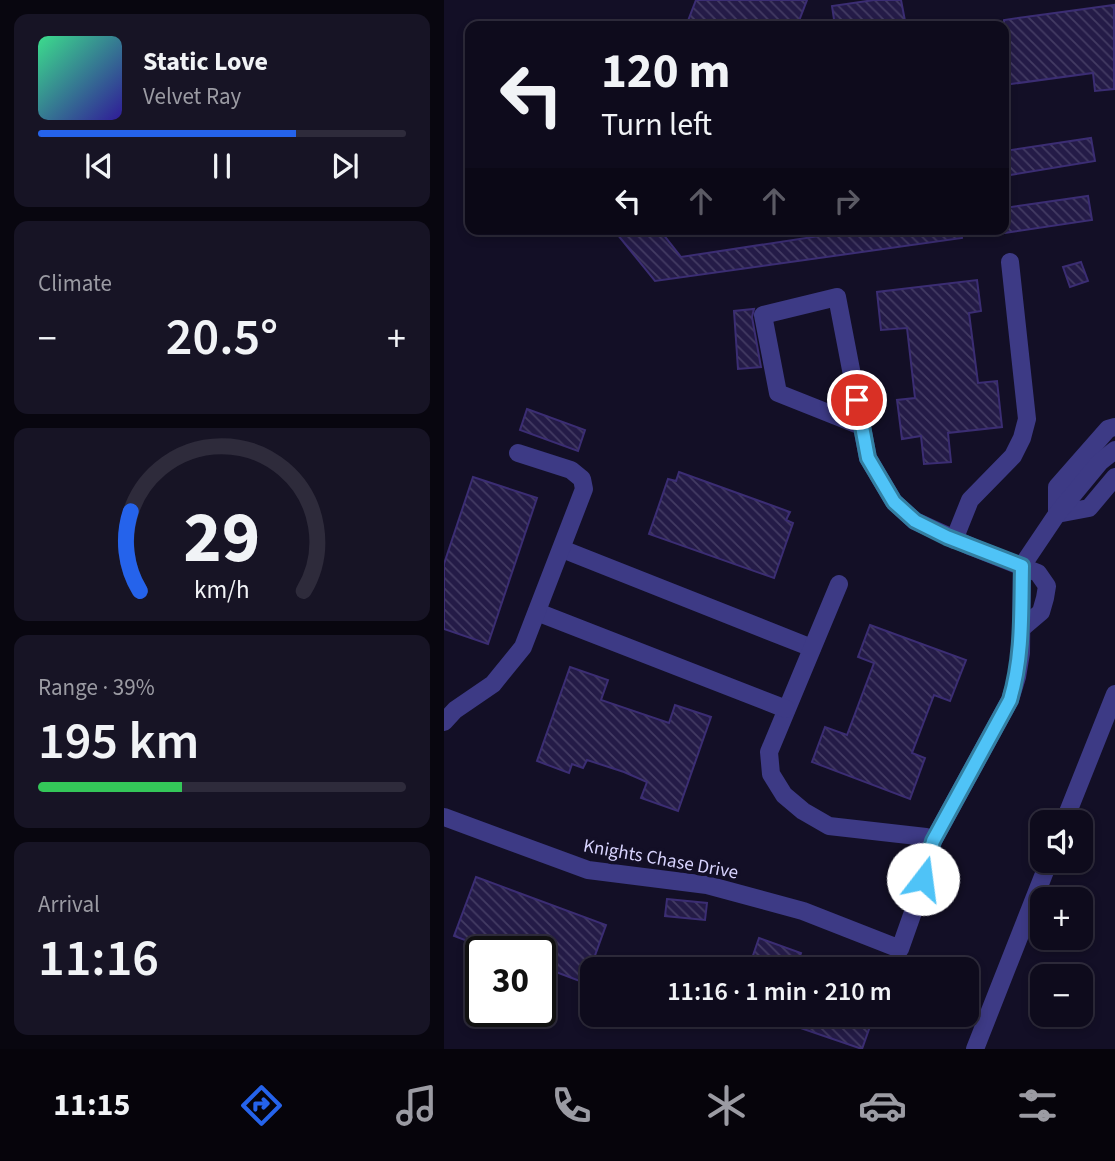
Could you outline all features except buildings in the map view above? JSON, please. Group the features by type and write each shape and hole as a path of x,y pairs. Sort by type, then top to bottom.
{"street":[{"path":"954,540 970,500 1013,456 1027,419 1010,262"},
{"path":"862,426 778,393 763,315 837,297 862,426 868,458 894,502 915,521 954,540 1038,573 1047,586 1041,612 1021,629"},
{"path":"1022,566 1094,457 1108,429 1114,428"},
{"path":"1094,457 1114,450"},
{"path":"444,722 455,710 493,684 523,647 584,489 582,479 571,470 518,453"},
{"path":"1057,514 1089,508 1114,477"},
{"path":"562,549 812,648"},
{"name":"Knights Chase Drive","path":"444,817 588,870 707,885 803,911 900,949 918,898 933,841 1010,700 1017,677 1022,566"},
{"path":"838,584 770,752 771,774 784,795 803,811 829,826 926,837 933,841"},
{"path":"537,612 786,709"},
{"path":"1069,810 1114,694"},
{"path":"975,1049 1044,873"}],"route":[{"path":"857,400 868,458 894,502 915,521 947,537 1022,566 1021,653 1010,700 933,841 923,879"}]}
